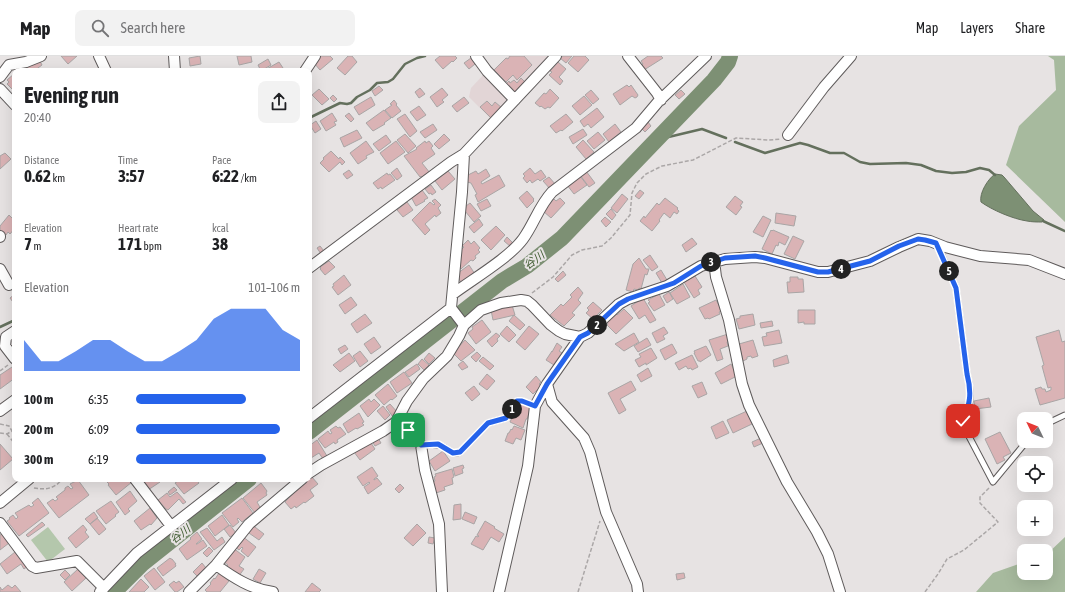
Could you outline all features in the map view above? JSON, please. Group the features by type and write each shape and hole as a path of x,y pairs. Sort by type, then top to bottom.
{"street":[{"path":"0,77 8,61 26,62 41,56"},
{"path":"98,56 104,68"},
{"path":"174,56 175,68"},
{"path":"307,68 315,56"},
{"path":"476,56 487,71 515,100"},
{"path":"312,266 445,166 464,154 556,56"},
{"path":"628,56 657,92 661,100"},
{"path":"453,294 499,261 518,244 527,233 544,201 552,192 636,128 661,100 706,56"},
{"path":"788,135 824,87 851,56"},
{"path":"0,89 12,102"},
{"path":"462,323 452,309 462,200 464,154"},
{"path":"499,592 528,466 535,406 547,384 580,337 588,333 619,304 628,299 667,286 701,266 725,258 755,256 818,272 828,272 870,261 899,246 918,239 980,256 1029,260 1065,274"},
{"path":"714,261 716,277 730,320 742,384 749,405 787,482 813,525 828,554 840,592"},
{"path":"0,269 8,285"},
{"path":"312,471 377,435 396,422 407,401 423,379 447,356 459,336 462,323 481,310 501,303 523,301 532,305 551,326 559,332 580,337"},
{"path":"312,416 452,309"},
{"path":"12,333 6,337 5,346 12,355"},
{"path":"547,384 552,402 584,438 590,452 606,512 637,584 638,592"},
{"path":"0,411 12,402"},
{"path":"396,422 413,434 421,445 425,470 439,524 442,592"},
{"path":"0,503 26,482"},
{"path":"137,482 171,526"},
{"path":"0,523 32,566 36,568 77,561 102,590 137,553 227,482"},
{"path":"189,592 216,564 249,524 298,482"},
{"path":"216,564 228,574 258,590 273,592"}],"lane":[{"path":"936,243 956,288 967,374 970,384 970,399 963,425 994,482 1021,448"},
{"path":"421,445 438,444 457,454 488,423 506,418 517,401 522,401 535,406"},
{"path":"1053,421 1065,415"}],"path":[{"path":"523,301 553,277 572,255 582,250 602,246 611,238 630,215 632,192 637,183 646,174 662,166 693,160 736,138 779,140 788,135"},
{"path":"0,424 5,424 11,428 12,431 7,434 1,434"},
{"path":"7,434 12,440"},
{"path":"28,482 31,487 47,489 60,482"},
{"path":"925,592 947,559 964,550 998,522 980,503 980,497 994,482"},
{"path":"578,592 601,518 606,512"}],"shaded area":[{"path":"508,56 551,56 517,92 491,72"},
{"path":"1048,56 1065,56 1065,222 1006,165 1019,126 1056,90 1054,60"},
{"path":"486,72 510,98 491,119 469,97 471,88"},
{"path":"995,174 1002,175 1033,211 1044,220 1042,222 1034,222 1015,218 997,211 981,202 981,195 985,186"},
{"path":"48,527 65,549 48,562 31,540"},
{"path":"1065,537 1065,592 976,592 993,573 1017,564 1017,580 1053,580 1053,548"}],"building":[{"path":"61,56 77,56 68,64"},
{"path":"200,56 201,64 190,66 189,58"},
{"path":"237,56 251,56 252,62 239,65"},
{"path":"320,56 330,56 333,59 320,70 314,63"},
{"path":"348,56 352,56 357,62 345,75 337,68"},
{"path":"440,56 455,56 457,58 443,69 435,60"},
{"path":"510,56 524,56 532,65 517,80 513,75 506,82 494,70"},
{"path":"563,56 572,56 566,63 560,58"},
{"path":"574,56 585,56 589,60 578,72 568,63"},
{"path":"648,56 661,56 663,58 644,70 641,65 643,64 641,61"},
{"path":"471,58 475,64 469,69 464,63"},
{"path":"268,59 271,65 266,68 260,68 258,65"},
{"path":"40,61 42,65 38,68 27,67"},
{"path":"279,62 283,68 268,68"},
{"path":"558,62 566,69 559,77 563,81 560,85 549,75 552,72 550,71"},
{"path":"12,76 12,89 7,84 9,82 7,80"},
{"path":"521,78 526,83 514,94 505,85 509,81 510,83 514,80 517,83"},
{"path":"627,85 629,87 631,85 638,95 635,98 632,96 620,105 613,94"},
{"path":"379,86 383,90 375,96 372,91"},
{"path":"420,88 425,94 419,98 415,92"},
{"path":"442,88 448,95 442,100 444,102 437,107 430,97"},
{"path":"319,89 329,99 322,105 312,95"},
{"path":"550,89 559,98 550,108 548,107 545,109 535,103"},
{"path":"591,90 599,99 593,104 585,95"},
{"path":"681,90 685,94 679,99 675,95"},
{"path":"333,95 337,99 334,102 330,98"},
{"path":"584,96 592,105 580,115 572,106"},
{"path":"371,97 375,105 359,115 354,107"},
{"path":"464,97 469,103 457,112 452,106"},
{"path":"394,100 401,111 392,118 385,110 392,105 390,104"},
{"path":"487,101 492,106 495,102 502,108 491,118 480,107"},
{"path":"419,106 426,115 417,121 410,112"},
{"path":"597,108 604,117 591,128 588,124 584,127 580,121"},
{"path":"384,110 391,118 384,123 385,124 373,131 366,123"},
{"path":"332,113 337,121 334,122 336,125 326,131 320,121"},
{"path":"349,113 354,119 351,122 345,116"},
{"path":"405,114 417,131 410,137 397,119"},
{"path":"566,114 573,122 562,131 561,130 556,133 550,126"},
{"path":"316,121 321,129 315,133 312,128 312,124"},
{"path":"648,122 651,126 645,132 641,128"},
{"path":"433,124 437,130 425,138 420,132"},
{"path":"615,124 621,132 609,142 603,134"},
{"path":"583,129 587,135 573,144 569,137"},
{"path":"357,130 362,138 344,147 340,138"},
{"path":"598,132 605,140 594,149 587,141"},
{"path":"405,134 416,146 408,153 397,140"},
{"path":"444,134 450,140 439,149 434,144"},
{"path":"386,135 391,142 379,151 373,144"},
{"path":"583,140 594,152 586,159 576,147"},
{"path":"366,141 374,152 366,156 367,158 358,164 350,153"},
{"path":"396,141 405,152 388,164 380,153"},
{"path":"425,141 426,143 429,141 433,146 431,148 435,154 422,163 430,173 423,179 404,156 417,149 416,148"},
{"path":"331,151 339,159 340,157 345,162 342,165 340,162 329,172 320,163"},
{"path":"5,153 11,159 0,169 0,156"},
{"path":"397,168 402,176 397,180 391,173"},
{"path":"530,168 535,174 541,170 546,177 540,181 538,179 532,183 530,180 527,183 523,178 525,176 523,174"},
{"path":"486,169 490,176 481,182 482,184 499,175 505,186 478,202 475,195 477,194 471,183 467,182 468,175 476,171 478,174"},
{"path":"349,170 353,175 347,179 343,174"},
{"path":"448,171 455,179 442,190 435,181"},
{"path":"586,171 595,183 589,187 580,175"},
{"path":"387,173 388,175 390,174 395,180 382,189 381,187 378,189 373,183"},
{"path":"580,176 587,185 574,194 567,185"},
{"path":"549,177 556,185 551,190 543,181"},
{"path":"431,185 436,192 432,195 425,189"},
{"path":"422,190 428,198 416,206 411,197"},
{"path":"640,190 644,193 639,199 635,196"},
{"path":"527,191 534,201 527,208 519,198"},
{"path":"622,194 628,199 617,213 611,208"},
{"path":"735,196 743,202 740,206 742,207 736,215 726,207"},
{"path":"560,198 565,203 551,218 543,211 554,199 556,201"},
{"path":"665,198 678,208 677,209 679,211 677,214 674,212 670,218 664,213 652,231 640,221 644,216 645,218 657,203 659,205"},
{"path":"435,199 441,205 438,208 441,213 436,217 435,215 425,224 430,230 425,235 412,220 430,202 434,205 435,204 432,201"},
{"path":"487,199 491,206 481,211 477,204"},
{"path":"407,202 413,210 403,217 397,210"},
{"path":"470,203 481,216 474,222 465,211 466,206"},
{"path":"611,209 616,215 612,220 606,214"},
{"path":"776,213 796,216 794,226 775,223"},
{"path":"9,215 12,218 12,232 10,234 8,232 6,235 0,230 0,226"},
{"path":"763,216 771,220 763,237 753,232"},
{"path":"605,217 611,222 606,227 601,221"},
{"path":"479,219 483,225 474,233 469,227"},
{"path":"496,226 505,235 491,250 481,240"},
{"path":"771,230 789,237 785,245 779,242 778,246 776,245 772,254 762,249"},
{"path":"793,236 804,241 795,259 784,254"},
{"path":"507,237 514,244 511,247 504,241"},
{"path":"692,238 697,244 686,252 682,245"},
{"path":"468,240 471,244 474,241 480,248 478,250 480,252 475,256 476,258 473,261 471,260 461,269 459,266 460,251 464,247 462,246"},
{"path":"320,246 324,251 321,254 317,248"},
{"path":"650,255 658,267 652,271 643,260"},
{"path":"639,258 646,269 649,269 647,275 645,274 641,289 634,289 633,292 626,290 633,264"},
{"path":"329,261 335,267 325,275 320,267"},
{"path":"469,265 475,274 462,284 458,277 458,273"},
{"path":"661,270 667,280 662,283 656,273"},
{"path":"563,271 566,275 558,282 555,279"},
{"path":"344,275 351,285 338,295 332,287 334,286 333,284"},
{"path":"695,276 702,287 698,290 700,294 694,298 684,282"},
{"path":"790,277 798,277 798,279 803,279 804,292 788,293 787,282 790,282"},
{"path":"683,284 690,297 677,304 670,293"},
{"path":"578,287 583,293 578,300 581,303 572,313 575,315 564,326 550,315 561,304 563,306 572,297 570,295"},
{"path":"669,292 673,299 667,303 663,296"},
{"path":"659,294 665,305 654,311 648,303 650,302 648,300"},
{"path":"351,297 357,305 345,314 339,305"},
{"path":"643,298 656,320 650,323 645,315 639,319 631,306"},
{"path":"716,300 722,311 719,312 720,314 709,319 705,319 699,308"},
{"path":"593,302 602,310 593,319 586,313 589,310 587,308"},
{"path":"512,305 515,315 493,320 491,310"},
{"path":"624,309 633,318 616,334 607,325 607,322"},
{"path":"798,310 815,310 815,324 804,324 804,322 798,323"},
{"path":"365,314 372,323 357,333 351,324"},
{"path":"753,314 755,325 739,329 736,319 740,318 740,316"},
{"path":"514,315 525,325 520,330 509,321"},
{"path":"482,320 491,332 476,344 468,333 473,329 472,327"},
{"path":"772,321 773,326 761,328 760,323"},
{"path":"507,326 516,335 509,342 500,334"},
{"path":"529,326 539,334 525,350 516,342"},
{"path":"664,327 668,333 663,336 665,339 657,343 652,333"},
{"path":"779,330 782,343 764,346 762,337 767,336 766,333"},
{"path":"1059,330 1062,342 1065,341 1065,398 1040,405 1035,389 1041,387 1042,389 1045,389 1046,392 1051,390 1051,387 1048,388 1042,366 1044,365 1036,337"},
{"path":"496,333 500,336 497,339 498,341 492,347 487,341"},
{"path":"634,333 639,342 624,351 615,344"},
{"path":"728,334 730,341 727,342 728,346 720,349 723,359 717,361 709,340"},
{"path":"374,337 381,347 371,354 364,344"},
{"path":"647,338 651,345 638,352 634,346"},
{"path":"465,340 475,350 461,361 453,353"},
{"path":"753,340 758,356 752,358 751,356 747,357 747,359 743,361 739,344"},
{"path":"557,343 562,347 559,351 562,353 554,365 546,360"},
{"path":"672,344 677,353 665,360 660,350"},
{"path":"345,345 348,349 341,354 338,349"},
{"path":"706,346 711,355 700,362 698,361 694,351"},
{"path":"651,348 657,358 646,365 646,363 639,367 635,360 641,357 639,354"},
{"path":"360,351 368,361 360,367 353,356"},
{"path":"477,352 481,356 476,362 471,357"},
{"path":"349,353 355,361 340,372 333,365"},
{"path":"429,353 435,358 429,364 424,359"},
{"path":"692,355 698,367 692,370 691,368 688,369 686,366 679,370 675,363"},
{"path":"787,355 789,363 774,367 773,360"},
{"path":"483,357 494,366 490,370 479,361"},
{"path":"422,359 429,365 424,370 418,364"},
{"path":"463,361 468,367 462,370 458,365"},
{"path":"417,364 420,369 409,377 405,372"},
{"path":"731,364 737,376 721,384 715,373"},
{"path":"12,367 12,380 0,389 0,375"},
{"path":"648,368 652,376 641,382 637,375"},
{"path":"404,372 412,383 397,393 390,382"},
{"path":"487,374 495,381 487,390 479,384"},
{"path":"536,376 541,382 539,384 541,386 533,394 526,387"},
{"path":"631,381 636,390 620,399 626,410 619,414 608,393"},
{"path":"702,382 707,394 698,398 692,386"},
{"path":"388,384 397,396 384,405 375,395"},
{"path":"474,386 480,394 472,401 465,393"},
{"path":"989,398 991,407 975,409 974,401"},
{"path":"369,399 371,402 374,399 380,405 368,417 360,406"},
{"path":"519,403 531,408 523,428 510,422"},
{"path":"390,404 398,413 393,417 386,407"},
{"path":"383,406 390,415 385,420 377,411"},
{"path":"747,411 752,424 733,433 727,420"},
{"path":"359,413 364,425 348,433 343,424"},
{"path":"723,421 729,433 716,439 711,427"},
{"path":"336,426 338,428 340,427 346,434 337,440 338,442 335,444 334,442 325,448 318,439 328,431 330,434 332,433 330,430"},
{"path":"514,426 525,430 521,440 516,438 513,444 505,441 508,433"},
{"path":"1000,432 1011,453 1003,457 1005,460 997,464 985,439"},
{"path":"378,438 381,443 375,446 372,441"},
{"path":"761,438 763,443 754,447 752,442"},
{"path":"317,440 327,456 323,459 319,453 312,457 312,444"},
{"path":"371,443 375,449 360,460 354,452"},
{"path":"0,444 12,458 12,460 0,470"},
{"path":"443,451 450,461 435,471 429,461"},
{"path":"463,465 463,473 455,476 453,468"},
{"path":"372,467 378,476 374,480 377,478 382,484 368,494 364,487 370,483 369,482 363,486 357,477"},
{"path":"452,469 454,477 452,478 453,484 444,487 445,490 436,493 431,483 435,481 435,474"},
{"path":"312,477 318,484 310,490 314,496 296,508 295,506 291,509 285,502 304,482 312,482"},
{"path":"79,482 89,495 59,518 47,503 53,499 55,501 58,499 56,497 68,486 71,489 73,488 70,484"},
{"path":"107,482 132,482 116,495 108,485 109,484"},
{"path":"142,482 160,482 148,490"},
{"path":"198,482 199,483 184,494 175,483"},
{"path":"261,483 267,491 267,495 257,502 261,509 255,513 243,498"},
{"path":"400,484 404,488 399,493 395,489"},
{"path":"174,487 177,490 170,495 168,492"},
{"path":"130,491 137,501 128,509 130,511 125,515 116,502"},
{"path":"177,492 186,502 183,504 179,499 168,510 158,500 167,493 170,497"},
{"path":"38,498 49,513 19,536 7,521 13,515 16,519 18,517 15,513 29,505 31,507 34,505 32,503"},
{"path":"242,498 253,513 242,522 238,518 237,519 239,522 233,527 222,513"},
{"path":"111,501 119,512 106,524 96,511"},
{"path":"461,504 461,519 453,520 454,505"},
{"path":"150,508 157,518 151,525 150,524 141,530 134,521"},
{"path":"94,512 98,518 90,524 85,519"},
{"path":"465,512 477,517 474,524 462,519"},
{"path":"222,515 229,525 215,536 208,526"},
{"path":"97,518 106,529 99,535 90,524"},
{"path":"485,521 504,534 499,542 491,537 483,550 471,544 476,536 479,536 477,535"},
{"path":"42,522 45,525 28,537 26,535"},
{"path":"251,524 264,534 259,540 246,531"},
{"path":"417,524 426,533 413,546 404,538"},
{"path":"83,525 87,530 85,532 89,537 76,548 68,538"},
{"path":"230,525 236,533 230,537 224,529"},
{"path":"207,528 217,541 222,537 225,542 214,550 200,532"},
{"path":"197,532 202,539 196,544 203,540 207,546 187,560 179,549"},
{"path":"2,534 9,543 0,550 0,535"},
{"path":"242,536 256,547 248,557 241,551 243,548 242,547 239,550 234,546"},
{"path":"429,537 435,538 433,544 428,543"},
{"path":"209,547 213,551 207,557 203,553"},
{"path":"233,548 245,557 239,566 244,569 238,577 226,567 228,565 224,562"},
{"path":"15,552 28,566 24,569 21,564 7,574 0,564"},
{"path":"170,558 176,566 163,576 157,568"},
{"path":"202,563 206,568 197,576 193,572"},
{"path":"154,568 165,582 155,590 144,576"},
{"path":"78,569 86,578 72,591 64,582"},
{"path":"259,569 266,573 260,583 253,579"},
{"path":"65,570 70,575 65,580 60,575"},
{"path":"219,573 229,581 220,592 207,592 205,590"},
{"path":"684,573 685,578 677,580 676,574"},
{"path":"141,579 149,587 144,592 129,592"},
{"path":"174,581 176,583 179,581 184,587 175,592 169,585"},
{"path":"312,583 321,590 319,592 305,592"},
{"path":"8,585 12,588 15,585 21,592 0,592 0,587 2,590"}],"waterway":[{"path":"312,117 340,103 351,103 357,97 370,90 377,83 388,82 393,79 405,64 425,56"},
{"name":"谷川","path":"312,430 502,281 527,266 562,238 714,80 728,62 730,56"},
{"path":"656,140 702,129 726,138"},
{"path":"735,142 765,153 800,143 830,153 844,153 860,162 870,164 906,163 921,165 936,171 952,173 966,172 980,168 989,170 995,175"},
{"path":"1043,221 1065,231"},
{"path":"0,327 12,321"},
{"name":"谷川","path":"114,592 142,564 245,482"}],"route":[{"path":"408,430 421,445 438,444 457,454 488,423 506,418 517,401 522,401 535,406 547,384 574,344 580,337 594,328 619,304 643,293 674,283 701,266 714,261 725,258 755,256 818,272 828,272 870,261 899,246 918,239 936,243 956,288 967,374 970,384 968,410 963,421"}]}
